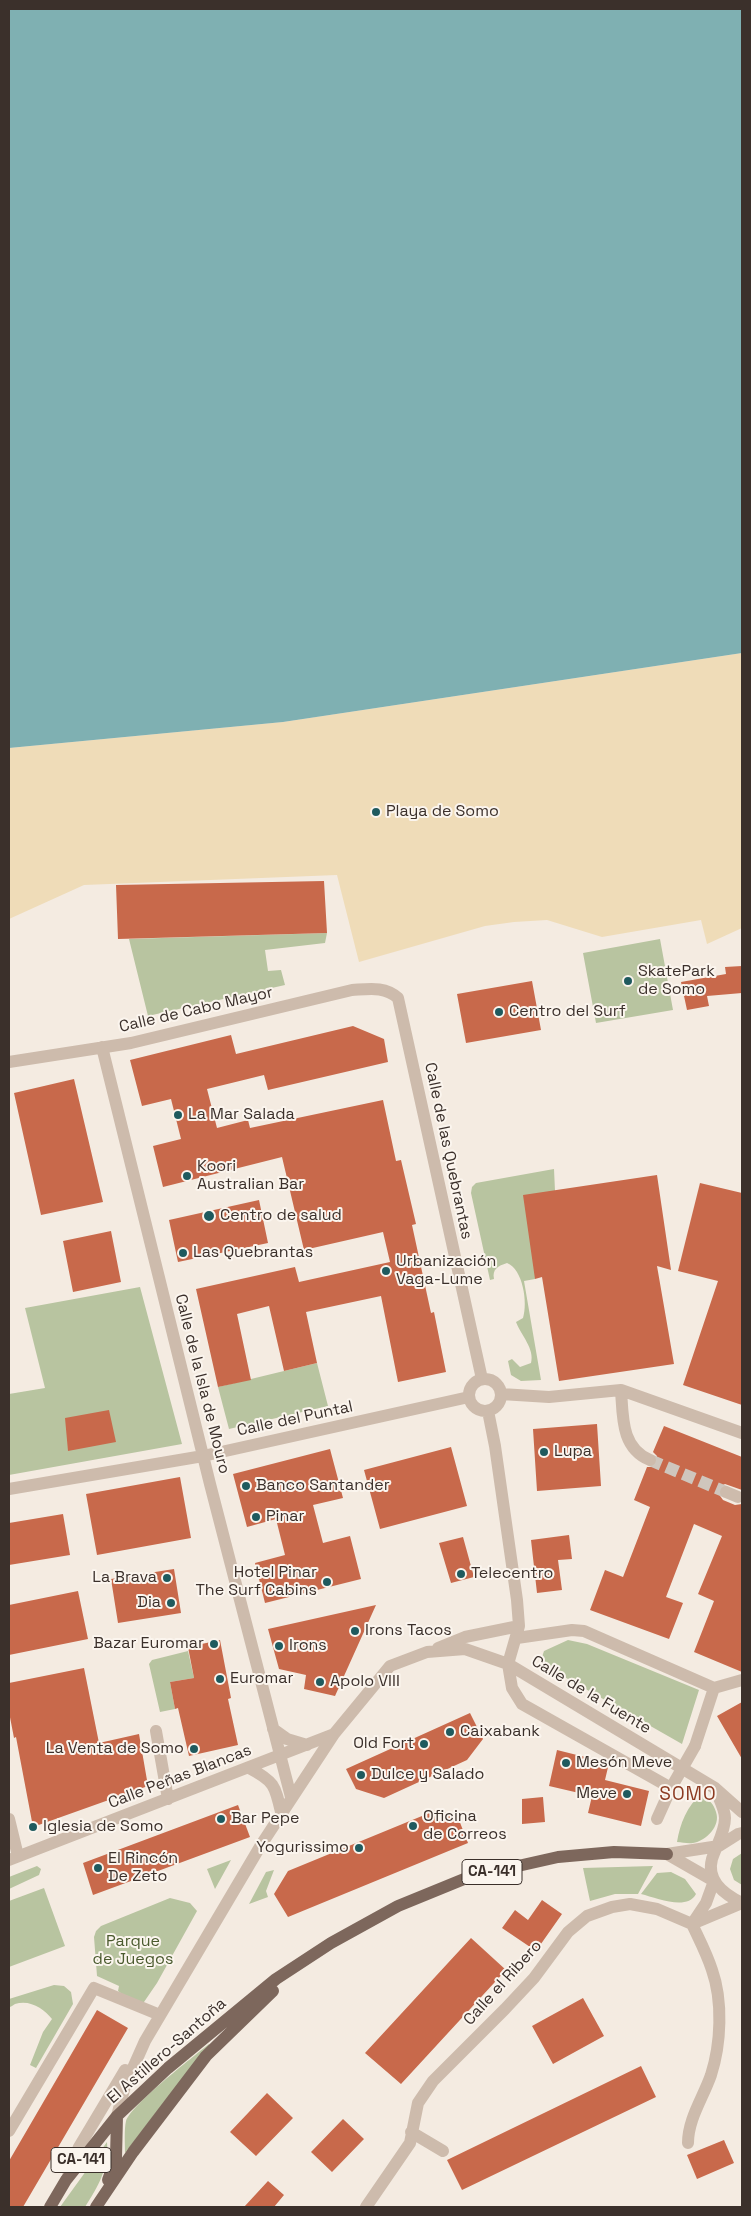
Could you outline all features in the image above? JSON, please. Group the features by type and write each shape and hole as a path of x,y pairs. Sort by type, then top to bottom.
{"main road":[{"name":"El Astillero-Santoña","path":"50,2207 66,2180 117,2116 168,2068 276,1979 331,1943 398,1906 470,1877 558,1858 614,1852 667,1854"},
{"name":"El Astillero-Santoña","path":"98,2203 133,2152 206,2056 278,1987 331,1943"},
{"name":"CA-141","path":"98,2203 116,2158 117,2116"}],"street":[{"name":"Calle de Cabo Mayor","path":"9,1062 131,1043 352,990 376,989 390,991"},
{"name":"Calle de las Quebrantas","path":"390,991 398,998 482,1380"},
{"name":"Calle de la Isla de Mouro","path":"102,1046 203,1456 291,1797"},
{"path":"482,1380 493,1381 500,1389 501,1394 498,1403 488,1411 478,1410 473,1406 469,1397 470,1388 482,1380"},
{"path":"501,1394 549,1397 621,1390 742,1433"},
{"path":"621,1390 625,1433 630,1444 642,1456 650,1460"},
{"name":"Calle del Puntal","path":"9,1489 203,1456 469,1397"},
{"path":"427,1652 465,1649 508,1664 518,1632 495,1446 488,1411"},
{"name":"Calle de la Fuente","path":"518,1632 584,1631 714,1688"},
{"path":"117,2116 124,2086 145,2042 281,1812 334,1734 390,1666 465,1637 518,1632"},
{"name":"Calle de la Fuente","path":"508,1664 715,1788 742,1812"},
{"name":"Calle de la Fuente","path":"508,1664 512,1688 522,1704 671,1788"},
{"path":"657,1819 671,1788 695,1746 714,1688 742,1680"},
{"path":"273,1729 287,1738 307,1744"},
{"path":"156,1731 168,1799"},
{"name":"Calle Peñas Blancas","path":"13,1858 334,1734"},
{"path":"249,1768 268,1778 276,1791 281,1812"},
{"path":"692,1924 706,1903 714,1881 712,1859 719,1846 725,1817 715,1788"},
{"path":"9,1819 13,1858"},
{"path":"667,1854 719,1846 738,1834 742,1834"},
{"path":"667,1854 714,1881 721,1890 742,1903"},
{"path":"692,1924 742,1903"},
{"name":"Calle el Ribero","path":"366,2207 410,2143 418,2103 433,2081 506,2009 534,1978 568,1932 587,1916 612,1907 630,1904 657,1909 692,1924"},
{"path":"688,2143 688,2129 711,2075 717,2052 718,2028 718,2002 712,1971 692,1924"},
{"path":"9,2131 94,1988 160,2015"},
{"path":"66,2180 79,2147 96,2116 145,2042"},
{"path":"411,2132 443,2151"}],"green space":[{"path":"327,933 325,943 265,950 268,971 281,970 285,985 148,1016 129,939"},
{"name":"SkatePark de Somo","path":"660,939 673,1010 596,1023 583,953"},
{"path":"554,1169 555,1191 535,1279 524,1281 541,1380 521,1381 511,1375 508,1361 512,1359 520,1367 531,1363 532,1358 529,1347 516,1322 523,1318 525,1304 523,1287 517,1272 507,1263 496,1268 494,1279 490,1280 471,1193 472,1187 476,1183"},
{"path":"140,1287 182,1444 9,1475 9,1394 45,1388 25,1308"},
{"path":"317,1363 328,1406 229,1429 218,1387"},
{"path":"568,1640 587,1644 699,1690 682,1744 540,1663 544,1651"},
{"path":"188,1651 194,1678 170,1682 175,1709 160,1712 149,1664 152,1660"},
{"path":"702,1794 715,1809 717,1817 714,1827 707,1836 698,1842 677,1842 685,1815"},
{"path":"742,1853 742,1885 734,1880 730,1869 733,1859"},
{"path":"231,1860 215,1889 207,1869"},
{"path":"37,1866 41,1869 39,1875 9,1889 9,1877"},
{"path":"653,1866 638,1894 615,1894 590,1901 583,1868"},
{"path":"274,1870 266,1891 268,1897 249,1904 266,1872"},
{"path":"671,1872 685,1879 696,1894 692,1899 679,1903 641,1894 657,1873"},
{"path":"44,1888 65,1946 9,1967 9,1901"},
{"name":"Parque de Juegos","path":"170,1898 190,1903 197,1911 157,1983 144,2002 132,2002 118,1991 119,1986 97,1976 94,1937 96,1931 101,1926"},
{"path":"54,1985 64,1986 71,1992 73,2004 36,2068 30,2065 43,2032 52,2019 41,2009 31,2004 21,2003 9,2007 9,1999"},
{"path":"209,2044 211,2046 168,2097 125,2153 125,2125 131,2113 164,2081"},
{"path":"107,2142 106,2160 102,2177 85,2207 60,2207"}],"sand":[{"name":"Playa de Somo","path":"742,653 742,928 707,944 701,920 602,937 547,920 485,926 359,962 337,875 84,885 9,919 9,748 283,722"}],"water":[{"path":"9,9 742,9 742,653 283,722 9,748"}],"building":[{"path":"324,881 327,933 118,939 116,885"},
{"path":"742,966 742,993 707,996 709,1006 687,1010 681,982 726,974 725,967"},
{"name":"Centro del Surf","path":"532,981 541,1030 466,1043 457,994"},
{"path":"353,1026 384,1039 388,1062 268,1090 264,1075 207,1089 217,1128 248,1120 250,1128 383,1100 396,1161 401,1160 416,1224 412,1225 431,1313 434,1312 446,1372 398,1382 381,1296 306,1312 317,1363 284,1371 269,1306 237,1314 251,1380 218,1387 196,1289 295,1267 299,1282 390,1262 383,1232 304,1250 282,1157 163,1187 153,1146 181,1139 171,1099 142,1106 130,1060 231,1035 236,1054"},
{"path":"74,1079 103,1202 41,1215 14,1093"},
{"path":"657,1175 671,1270 657,1266 674,1364 559,1381 542,1277 535,1279 523,1195"},
{"path":"700,1183 742,1193 742,1405 683,1385 718,1281 678,1271"},
{"path":"259,1200 268,1243 178,1262 169,1220"},
{"path":"111,1231 121,1282 73,1292 63,1241"},
{"path":"109,1410 116,1442 68,1451 65,1418"},
{"path":"597,1424 601,1486 537,1491 533,1429"},
{"path":"664,1426 742,1457 742,1490 725,1484 721,1486 718,1493 723,1500 735,1505 742,1504 742,1672 694,1652 714,1601 698,1594 722,1536 694,1524 666,1597 683,1603 669,1639 590,1610 605,1570 623,1577 650,1507 634,1500 647,1467 654,1467 657,1464 657,1456 653,1452"},
{"path":"451,1447 467,1506 380,1529 364,1470"},
{"path":"330,1449 343,1498 313,1505 323,1543 350,1536 361,1579 265,1603 255,1563 285,1555 276,1519 247,1527 233,1474"},
{"path":"180,1477 191,1538 97,1555 86,1494"},
{"path":"63,1514 70,1555 9,1565 9,1523"},
{"path":"569,1535 572,1559 558,1560 562,1590 537,1593 531,1540"},
{"path":"463,1537 474,1577 451,1583 439,1543"},
{"path":"174,1569 181,1613 118,1623 111,1579"},
{"path":"78,1591 88,1639 9,1655 9,1605"},
{"path":"376,1605 335,1696 304,1689 306,1675 279,1669 268,1629"},
{"path":"220,1640 231,1698 228,1699 238,1745 189,1756 178,1708 175,1709 170,1682 194,1678 188,1647"},
{"path":"84,1668 99,1743 139,1734 148,1786 33,1827 16,1737 14,1738 9,1712 9,1683"},
{"path":"742,1702 742,1759 717,1716"},
{"path":"470,1713 483,1739 467,1760 384,1798 356,1789 346,1769"},
{"path":"557,1750 609,1763 605,1780 649,1791 641,1826 588,1813 592,1796 549,1786"},
{"path":"543,1797 545,1822 522,1824 522,1799"},
{"path":"238,1805 250,1837 93,1895 83,1863"},
{"path":"439,1809 459,1820 468,1843 288,1917 274,1894 288,1871"},
{"path":"542,1900 562,1914 536,1951 502,1928 515,1910 528,1920"},
{"path":"471,1938 506,1970 401,2084 365,2053"},
{"path":"583,1998 604,2036 553,2064 532,2026"},
{"path":"97,2010 128,2028 23,2207 9,2207 9,2161"},
{"path":"641,2066 656,2097 462,2190 447,2160"},
{"path":"267,2093 293,2118 256,2156 230,2132"},
{"path":"343,2119 364,2139 332,2172 311,2152"},
{"path":"724,2140 734,2163 697,2179 687,2155"},
{"path":"268,2181 284,2195 274,2207 244,2207"}],"tunnel":[{"path":"650,1460 726,1492"}],"place":[{"name":"Playa de Somo","path":"376,812"},
{"name":"SkatePark de Somo","path":"628,981"},
{"name":"Centro del Surf","path":"499,1012"},
{"name":"La Mar Salada","path":"178,1115"},
{"name":"Koori Australian Bar","path":"187,1176"},
{"name":"Centro de salud","path":"209,1216"},
{"name":"Las Quebrantas","path":"183,1253"},
{"name":"Urbanización Vaga-Lume","path":"386,1271"},
{"name":"Lupa","path":"544,1452"},
{"name":"Banco Santander","path":"246,1486"},
{"name":"Pinar","path":"256,1517"},
{"name":"Telecentro","path":"461,1574"},
{"name":"La Brava","path":"167,1578"},
{"name":"Hotel Pinar The Surf Cabins","path":"327,1582"},
{"name":"Dia","path":"171,1603"},
{"name":"Irons Tacos","path":"355,1631"},
{"name":"Bazar Euromar","path":"214,1644"},
{"name":"Irons","path":"279,1646"},
{"name":"Euromar","path":"220,1679"},
{"name":"Apolo VIII","path":"320,1682"},
{"name":"Caixabank","path":"450,1732"},
{"name":"Old Fort","path":"424,1744"},
{"name":"La Venta de Somo","path":"194,1749"},
{"name":"Mesón Meve","path":"566,1763"},
{"name":"Dulce y Salado","path":"361,1775"},
{"name":"Meve","path":"627,1794"},
{"name":"Bar Pepe","path":"221,1819"},
{"name":"Oficina de Correos","path":"413,1826"},
{"name":"Iglesia de Somo","path":"33,1827"},
{"name":"Yogurissimo","path":"359,1848"},
{"name":"El Rincón De Zeto","path":"98,1868"}],"district":[{"name":"SOMO","path":"688,1795"}]}
